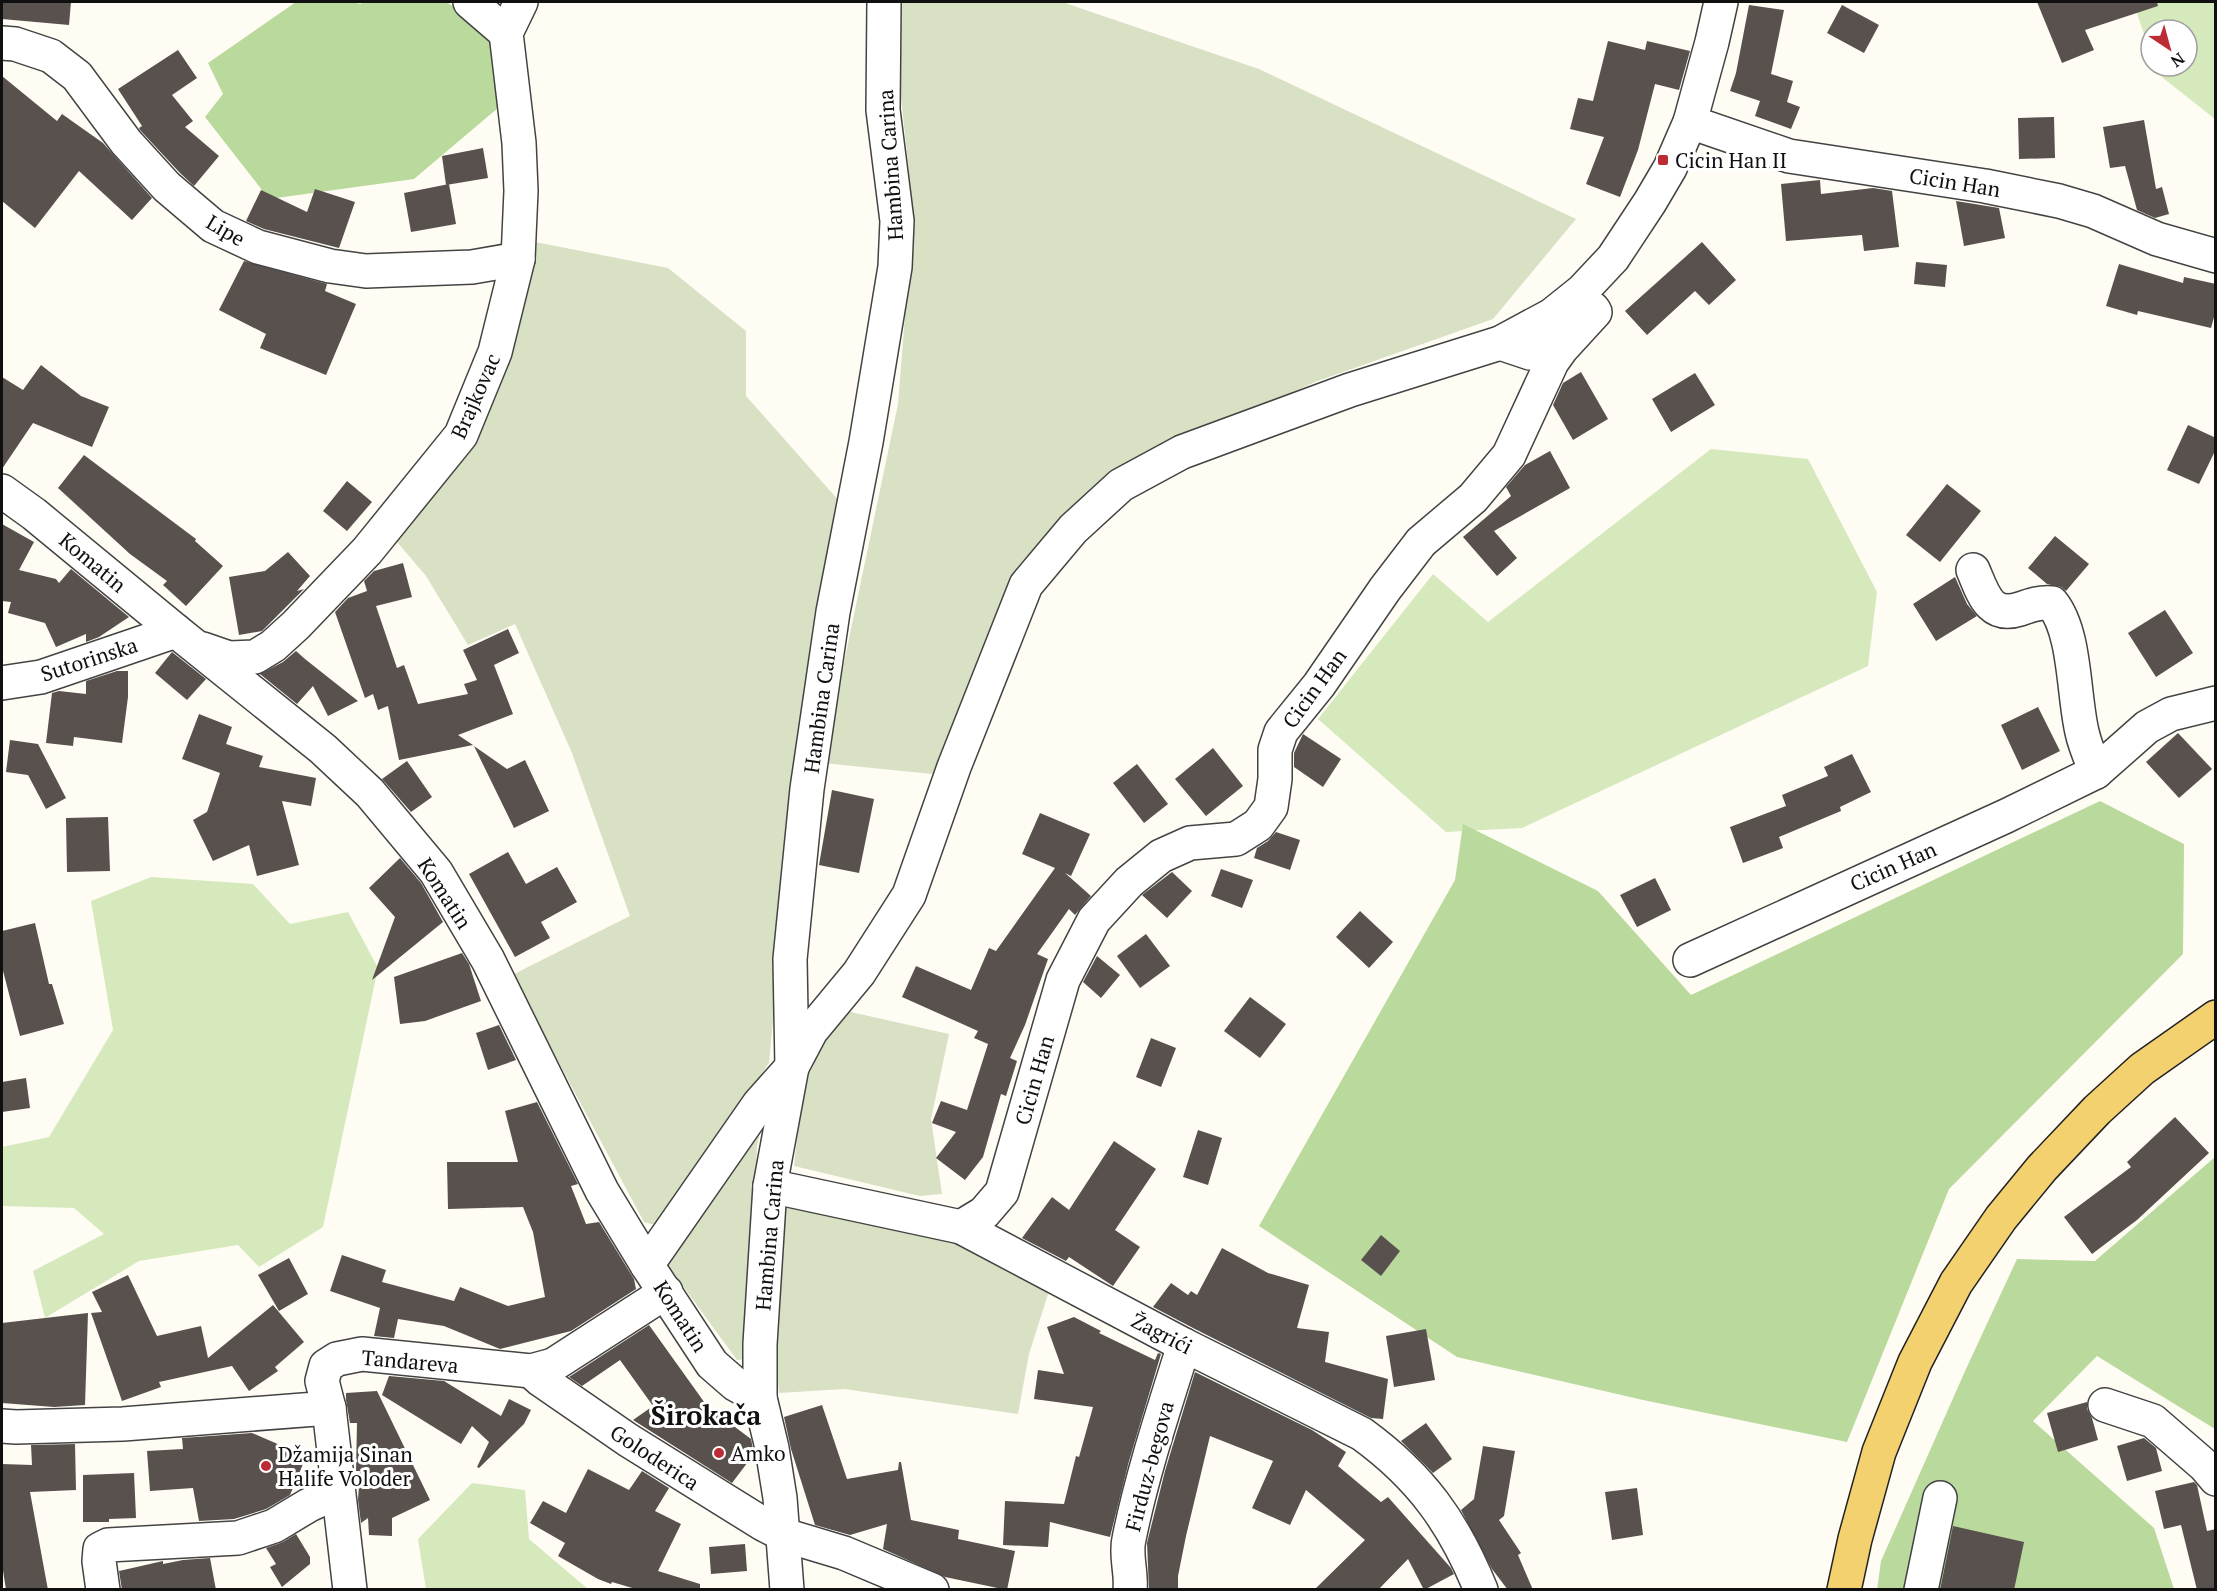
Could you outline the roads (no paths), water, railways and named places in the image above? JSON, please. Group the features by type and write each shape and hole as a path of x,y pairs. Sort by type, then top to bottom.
{"main road":[{"path":"1844,1590 1855,1539 1879,1452 1915,1362 1956,1283 2001,1218 2042,1168 2097,1110 2142,1069 2216,1017"}],"street":[{"path":"470,2 506,33 521,2"},
{"name":"Hambina Carina","path":"787,1590 780,1498 772,1448 760,1398 760,1344 770,1186 792,1067 790,959 807,789 833,612 866,442 895,267 897,221 883,110 884,2"},
{"path":"646,1265 759,1104 792,1067 812,1031 859,973 909,896 954,767 1026,585 1073,529 1121,485 1182,452 1350,390 1500,343 1552,315 1582,291 1613,258 1665,177 1690,122 1713,42 1721,2"},
{"name":"Brajkovac","path":"186,639 229,658 255,657 273,646 367,551 418,491 461,435 495,352 518,259 521,190 519,144 506,33"},
{"name":"Lipe","path":"2,43 15,44 51,56 77,76 126,142 167,187 213,226 258,247 330,266 366,271 472,267 518,259"},
{"name":"Cicin Han","path":"1690,122 1789,156 1985,186 2059,201 2093,211 2157,239 2216,256"},
{"name":"Cicin Han","path":"961,1227 984,1213 1002,1192 1063,980 1094,921 1129,882 1161,856 1190,843 1236,838 1258,825 1271,807 1275,779 1275,750 1281,732 1319,685 1385,589 1421,542 1473,498 1509,455 1552,362 1594,312 1593,309 1536,351 1530,352 1500,343"},
{"name":"Komatin","path":"2,491 34,514 339,763 370,793 436,872 488,960 602,1191 646,1265 712,1364 735,1384 760,1398"},
{"path":"1973,570 1985,598 1996,609 2011,612 2042,602 2052,603 2059,612 2068,645 2082,734 2096,772"},
{"name":"Sutorinska","path":"2,683 41,676 186,639"},
{"name":"Cicin Han","path":"1690,960 2006,816 2096,772 2147,727 2171,714 2216,703"},
{"name":"Žagrići","path":"770,1186 961,1227 1184,1345 1362,1434 1422,1486 1439,1509 1471,1564 1481,1590"},
{"name":"Tandareva","path":"329,1408 322,1381 326,1366 337,1359 362,1354 531,1371 553,1365 666,1292"},
{"name":"Firduz-begova","path":"1130,1590 1128,1542 1159,1424 1184,1345"},
{"name":"Goloderica","path":"531,1371 628,1440 700,1486 784,1535"},
{"path":"2104,1405 2153,1421 2205,1466 2216,1479"},
{"path":"2,1426 16,1428 123,1424 329,1408 350,1590"},
{"path":"103,1590 99,1561 100,1550 108,1545 121,1542 238,1538 274,1526 309,1505 338,1492"},
{"path":"1921,1590 1940,1498"},
{"path":"784,1535 843,1554 932,1590"}],"place":[{"name":"Cicin Han II","path":"1663,160"},
{"name":"Amko","path":"719,1453"},
{"name":"Džamija Sinan Halife Voloder","path":"266,1466"}],"district":[{"name":"Širokača","path":"706,1415"}]}
